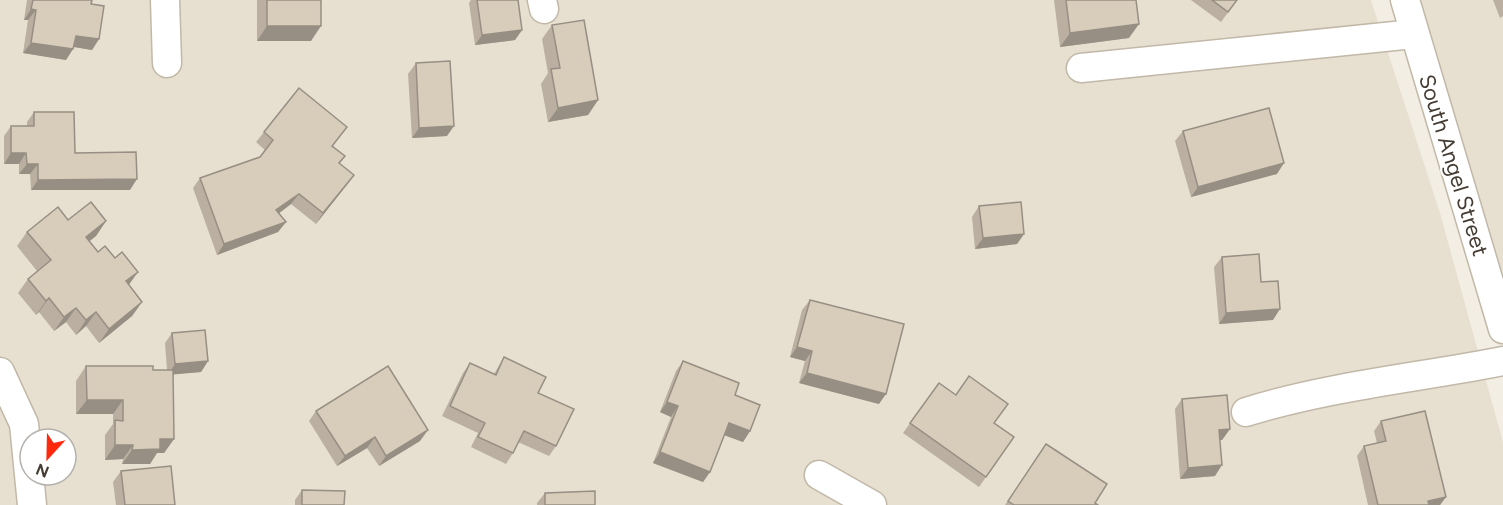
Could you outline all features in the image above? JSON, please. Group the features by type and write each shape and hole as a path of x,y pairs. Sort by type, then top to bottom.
{"street":[{"path":"165,0 167,63"},
{"name":"South Angel Street","path":"1405,0 1503,329"},
{"path":"1081,68 1414,34"},
{"path":"1246,412 1297,396 1424,377 1503,361"},
{"path":"0,372 24,424 32,505"},
{"path":"819,475 872,505"}],"shaded area":[{"path":"0,0 1371,0 1440,213 1503,442 1503,505 0,505"},
{"path":"1408,0 1503,0 1503,326"}],"building":[{"path":"33,0 92,0 91,4 104,6 99,39 76,36 73,49 31,43 36,10 31,9"},
{"path":"267,0 321,0 321,26 267,26"},
{"path":"477,0 518,0 522,30 482,35"},
{"path":"1066,0 1136,0 1139,24 1070,33"},
{"path":"1212,0 1237,0 1228,12"},
{"path":"584,20 598,100 558,108 551,69 560,68 552,25"},
{"path":"450,61 454,126 419,128 416,63"},
{"path":"299,88 347,127 332,146 345,156 339,163 354,175 323,213 299,194 276,210 286,222 224,244 200,178 260,157 273,140 264,132"},
{"path":"1269,108 1284,163 1198,187 1183,131"},
{"path":"34,112 74,112 75,153 136,152 137,179 38,180 38,164 27,164 26,153 11,153 11,126 34,126"},
{"path":"91,202 106,221 86,237 98,252 105,246 115,258 122,252 138,272 126,281 142,302 109,329 96,312 86,320 76,308 64,317 49,298 46,301 28,279 51,260 27,232 58,207 68,220"},
{"path":"1021,202 1024,234 983,238 979,206"},
{"path":"1259,254 1261,282 1278,281 1280,309 1226,313 1222,257"},
{"path":"810,300 904,324 886,394 807,373 812,351 797,347"},
{"path":"205,330 208,361 175,364 172,333"},
{"path":"504,357 546,377 538,393 574,409 556,446 524,431 513,453 478,437 485,423 450,406 470,363 496,375"},
{"path":"683,361 739,383 735,395 760,405 750,431 729,423 710,472 660,452 678,406 667,402"},
{"path":"86,366 153,366 153,370 173,370 174,439 160,439 160,449 132,450 133,445 115,445 115,420 123,421 123,400 87,400"},
{"path":"388,366 428,430 386,456 375,437 345,456 316,411"},
{"path":"969,376 1008,404 994,423 1014,437 986,477 910,423 939,383 956,395"},
{"path":"1227,395 1230,429 1219,430 1222,465 1188,468 1182,399"},
{"path":"1425,411 1446,497 1428,501 1429,505 1378,505 1364,446 1386,441 1381,421"},
{"path":"1046,444 1107,484 1095,503 1098,505 1014,505 1008,501"},
{"path":"171,466 175,505 125,505 121,471"},
{"path":"302,490 345,491 344,505 302,505"},
{"path":"595,491 595,505 545,505 545,493"}]}
